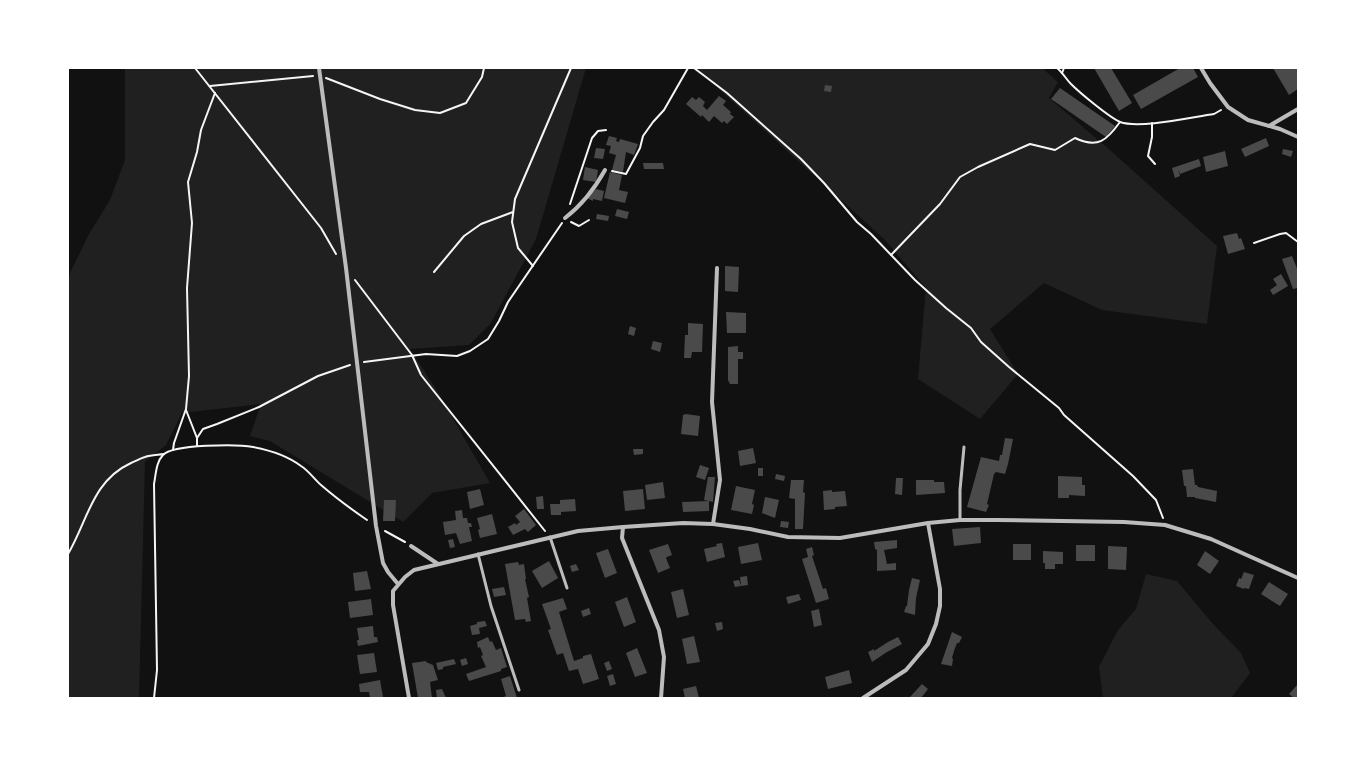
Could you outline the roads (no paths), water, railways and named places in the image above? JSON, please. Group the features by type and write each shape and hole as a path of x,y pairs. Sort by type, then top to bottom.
{"street":[{"path":"319,68 346,268 376,526 383,563 398,584"},
{"path":"1201,68 1210,84 1228,107 1248,120 1280,129 1298,137"},
{"path":"1269,126 1298,109"},
{"path":"565,218 575,210 597,184 605,170"},
{"path":"712,524 720,480 712,402 717,268"},
{"path":"409,698 393,606 393,591 398,584 414,570 578,530 683,523 712,524 750,529 788,537 825,539 840,538 928,523 960,520 1108,522 1165,525 1211,539 1298,578"},
{"path":"863,698 906,670 928,644 936,624 940,606 940,589 928,523"},
{"path":"623,527 622,538 659,630 664,657 661,698"},
{"path":"411,546 438,564"}],"lane":[{"path":"960,520 960,490 964,447"},
{"path":"550,537 567,588"},
{"path":"478,554 491,606 519,690"}]}
